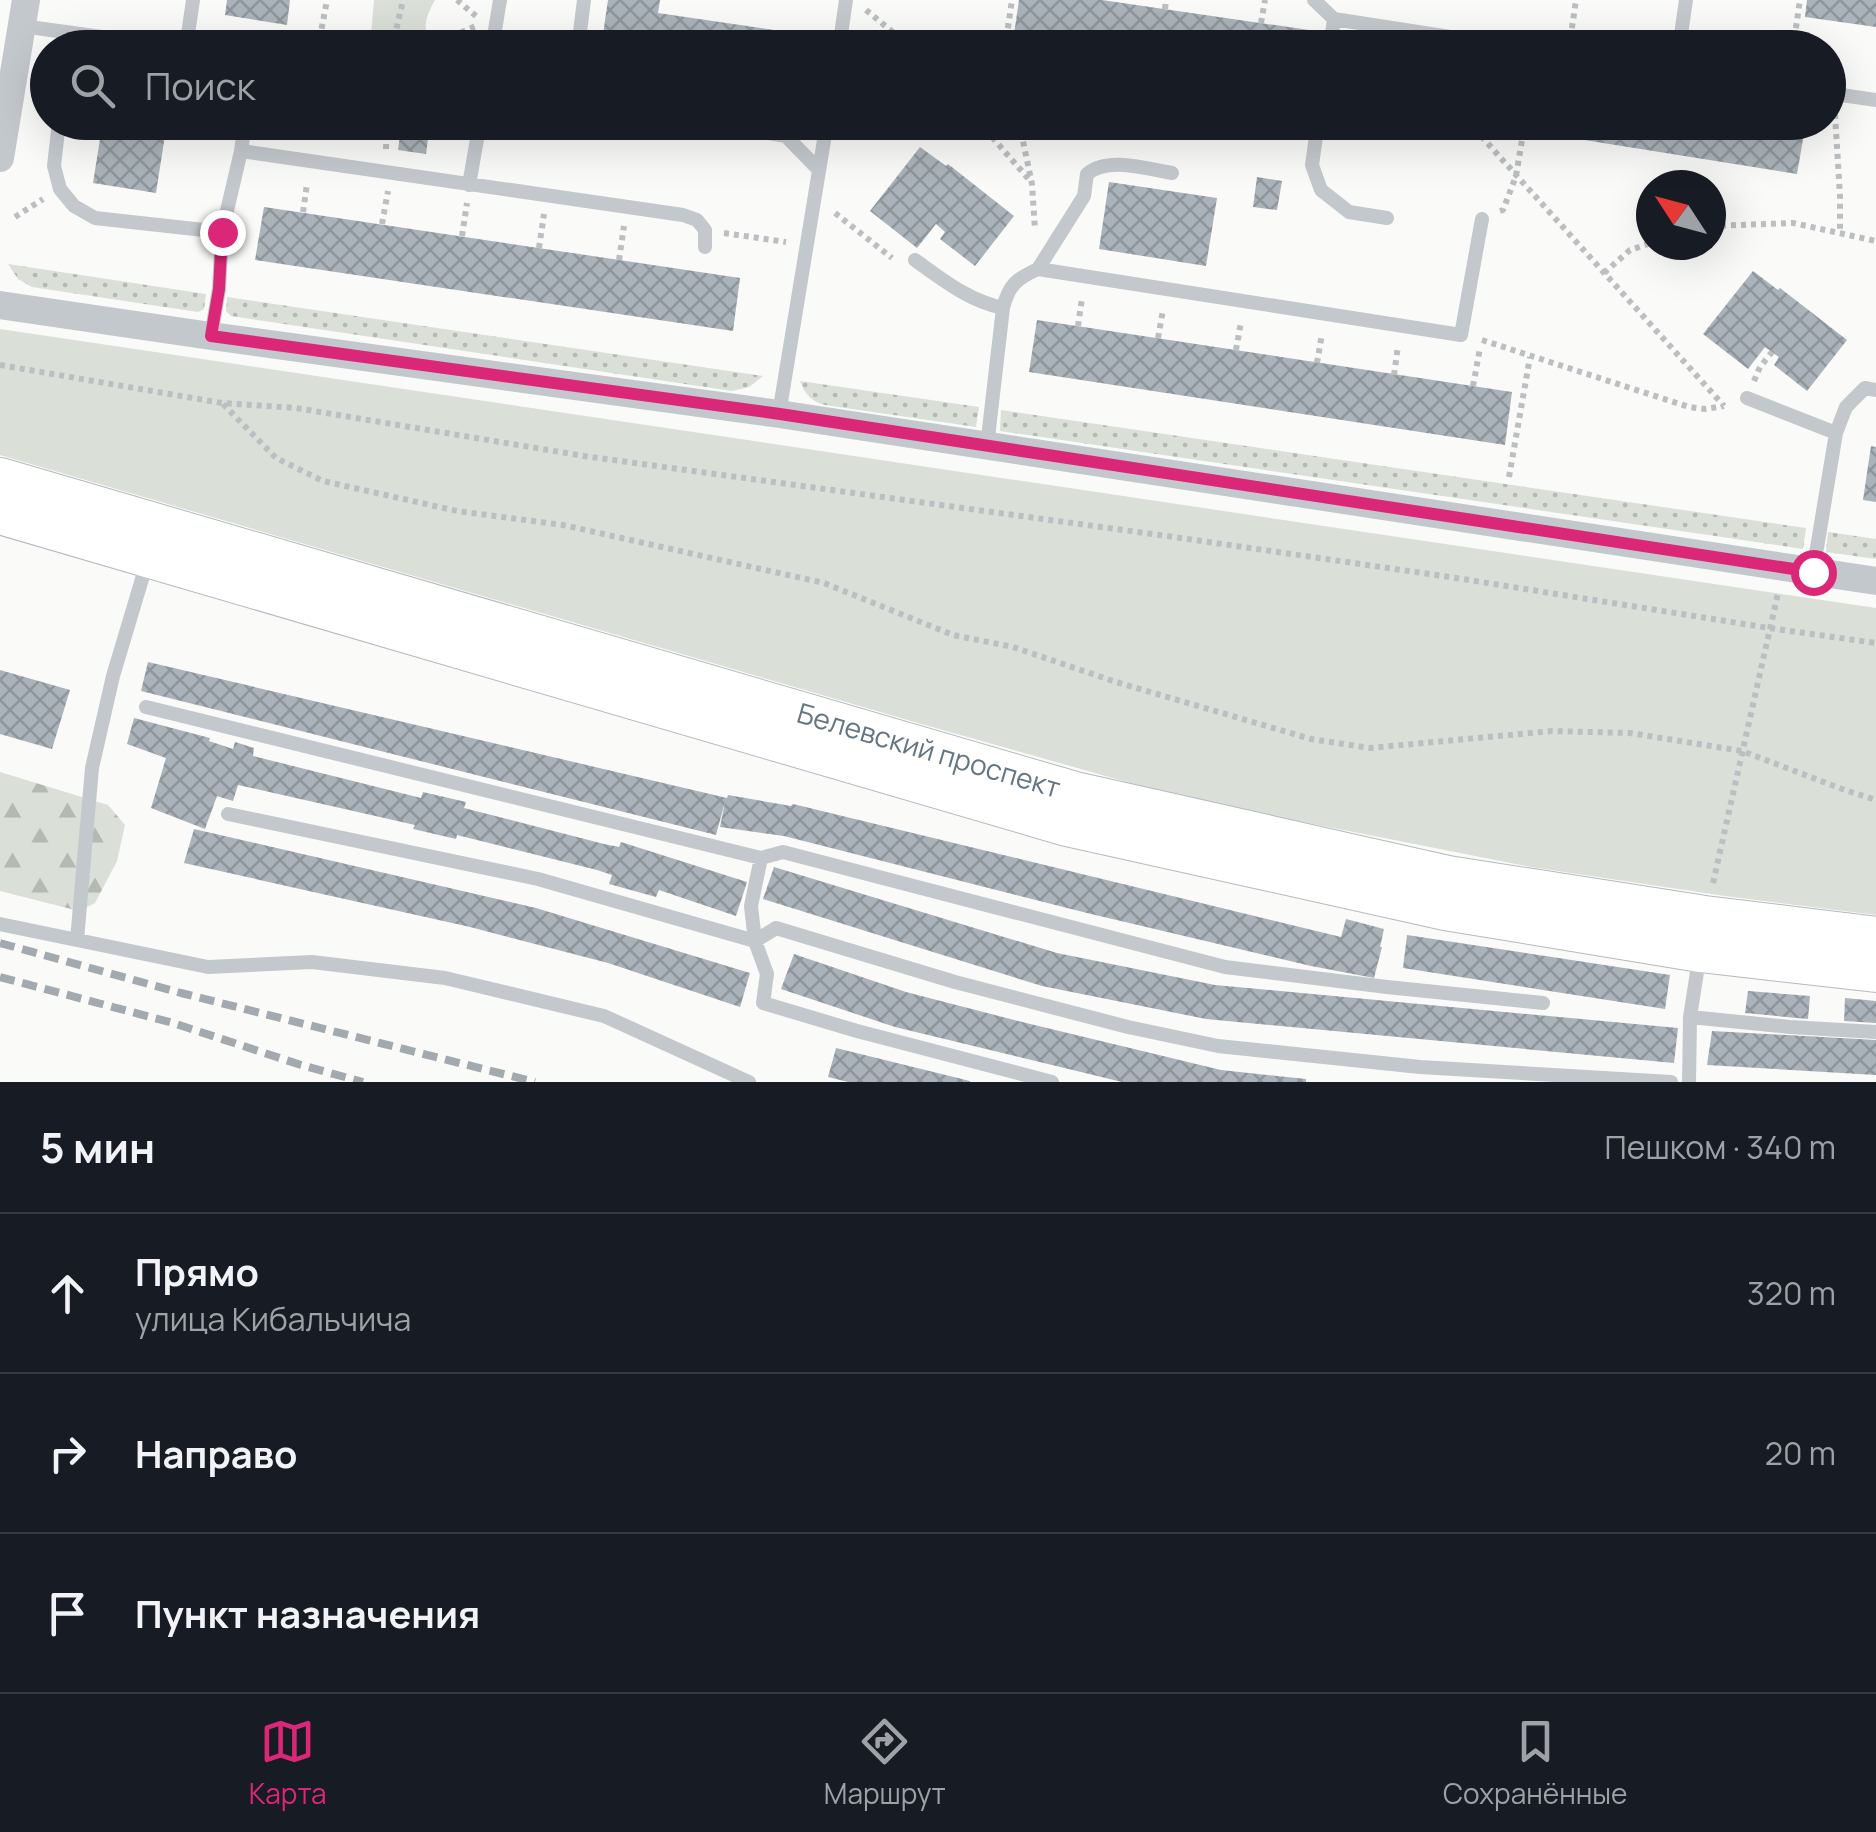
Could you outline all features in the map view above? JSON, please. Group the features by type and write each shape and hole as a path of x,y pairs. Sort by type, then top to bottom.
{"street":[{"path":"0,158 24,13"},
{"path":"0,304 780,414 1876,581"},
{"name":"Белевский проспект","path":"0,478 1075,792 1448,876 1876,937"},
{"name":"Белевский проспект","path":"0,514 1067,826 1445,910 1706,915 1876,972"}],"lane":[{"path":"187,30 193,0"},
{"path":"495,30 500,0"},
{"path":"580,30 584,0"},
{"path":"843,30 850,0"},
{"path":"1314,0 1334,19 1405,30"},
{"path":"1682,30 1686,0"},
{"path":"24,13 53,30"},
{"path":"1332,30 1334,19"},
{"path":"1846,96 1876,100"},
{"path":"58,140 54,166 60,189 74,206 95,218 222,232"},
{"path":"211,336 219,289 222,232 243,140"},
{"path":"469,184 477,140"},
{"path":"790,140 819,170"},
{"path":"780,414 823,140"},
{"path":"1315,140 1312,165 1321,190 1349,212 1387,218"},
{"path":"241,151 684,215 697,220 705,230 705,248"},
{"path":"1038,269 1084,196 1087,174 1095,168 1118,165 1172,173"},
{"path":"987,446 1004,308 1008,292 1020,277 1038,269 1462,336 1482,219"},
{"path":"915,260 960,292 1004,308"},
{"path":"1813,572 1836,433 1846,406 1865,388 1876,390"},
{"path":"1747,398 1836,433"},
{"path":"76,940 92,768 113,676 149,558"},
{"path":"146,706 761,858 784,852 1225,967 1543,1002"},
{"path":"228,814 538,880 755,941 776,928 955,982 1128,1028 1218,1046 1420,1066 1671,1082"},
{"path":"761,858 751,906 755,941 767,974 763,1003 1052,1082"},
{"path":"1689,1082 1690,1016 1706,915"},
{"path":"0,924 208,966 312,962 445,978 604,1016 749,1082"},
{"path":"1690,1016 1876,1032"}],"path":[{"path":"322,30 326,0"},
{"path":"396,30 403,0"},
{"path":"458,0 484,23 467,30"},
{"path":"850,0 889,30"},
{"path":"1008,30 1012,0"},
{"path":"1261,24 1265,0"},
{"path":"1572,30 1576,0"},
{"path":"1796,30 1800,0"},
{"path":"994,140 1032,184"},
{"path":"1023,140 1032,184 1038,269"},
{"path":"1483,140 1724,406"},
{"path":"1482,219 1503,210 1516,176 1522,140"},
{"path":"1835,140 1840,233"},
{"path":"815,196 896,261 915,260"},
{"path":"620,260 627,207"},
{"path":"1726,225 1793,223 1876,241"},
{"path":"705,230 807,245"},
{"path":"1604,273 1636,248"},
{"path":"1611,296 1618,289"},
{"path":"1462,336 1689,407 1705,409 1747,398"},
{"path":"1472,386 1481,340"},
{"path":"1760,367 1772,352"},
{"path":"1509,477 1530,357"},
{"path":"0,366 222,403 296,408 584,456 1391,569 1876,642"},
{"path":"222,403 276,458 324,481 457,512 563,525 824,584 953,635 1013,647 1116,682 1311,739 1370,748 1552,731 1630,733 1742,751 1876,800"},
{"path":"1706,915 1776,594 1788,587"}],"green space":[{"path":"374,0 435,0 427,30 371,30"},
{"path":"8,264 206,294 204,309 198,312 32,287 18,279"},
{"path":"227,297 763,376 749,387 732,391 231,316 226,311"},
{"path":"0,329 1876,608 1876,915 1531,867 1187,799 0,455"},
{"path":"800,381 979,407 976,427 825,405 809,396"},
{"path":"1001,410 1806,528 1803,549 1000,431"},
{"path":"1828,532 1876,539 1876,559 1826,552"},
{"path":"0,772 108,805 125,825 117,861 95,903 79,911 0,891"}],"building":[{"path":"227,0 290,0 287,25 225,15"},
{"path":"608,0 660,0 658,13 773,30 604,30"},
{"path":"1019,0 1102,0 1309,30 1015,30"},
{"path":"1807,0 1876,0 1876,27 1805,17"},
{"path":"100,140 164,140 156,193 93,183"},
{"path":"399,140 428,140 426,154 398,150"},
{"path":"1584,140 1803,140 1797,174"},
{"path":"920,147 1014,216 975,266 940,239 945,232 936,224 917,248 870,211"},
{"path":"1257,177 1282,181 1277,210 1253,207"},
{"path":"1109,182 1217,198 1206,266 1099,249"},
{"path":"264,207 740,278 733,331 255,260"},
{"path":"1753,271 1847,340 1807,391 1774,365 1779,357 1765,347 1748,369 1703,334"},
{"path":"1037,320 1512,392 1505,445 1029,372"},
{"path":"1871,446 1876,447 1876,502 1863,500"},
{"path":"148,662 727,798 728,795 793,804 1341,937 1346,919 1384,929 1382,947 1374,978 1311,966 784,836 720,827 725,802 716,835 141,691"},
{"path":"0,670 70,690 52,749 0,734"},
{"path":"134,718 210,738 209,741 233,749 235,742 254,748 253,756 421,798 423,792 466,802 464,808 604,844 619,847 621,842 747,882 736,916 659,890 656,897 609,884 612,875 597,870 238,785 233,801 217,796 205,829 151,808 166,758 127,744"},
{"path":"194,829 536,908 750,973 740,1007 608,963 470,927 184,863"},
{"path":"774,867 1057,953 1215,985 1678,1028 1674,1063 1206,1019 1042,986 763,899"},
{"path":"1407,935 1670,975 1665,1009 1403,968"},
{"path":"794,954 906,992 1018,1021 1221,1070 1306,1082 1122,1082 895,1027 781,989"},
{"path":"1748,991 1810,996 1808,1019 1745,1013"},
{"path":"1845,998 1876,1001 1876,1023 1844,1021"},
{"path":"1712,1031 1876,1040 1876,1075 1707,1065"},
{"path":"836,1048 970,1082 848,1082 828,1077"}],"railway":[{"path":"0,943 535,1082"},
{"path":"0,977 173,1023 363,1082"}],"route":[{"path":"222,232 219,289 211,336 780,414 1813,572"}]}
